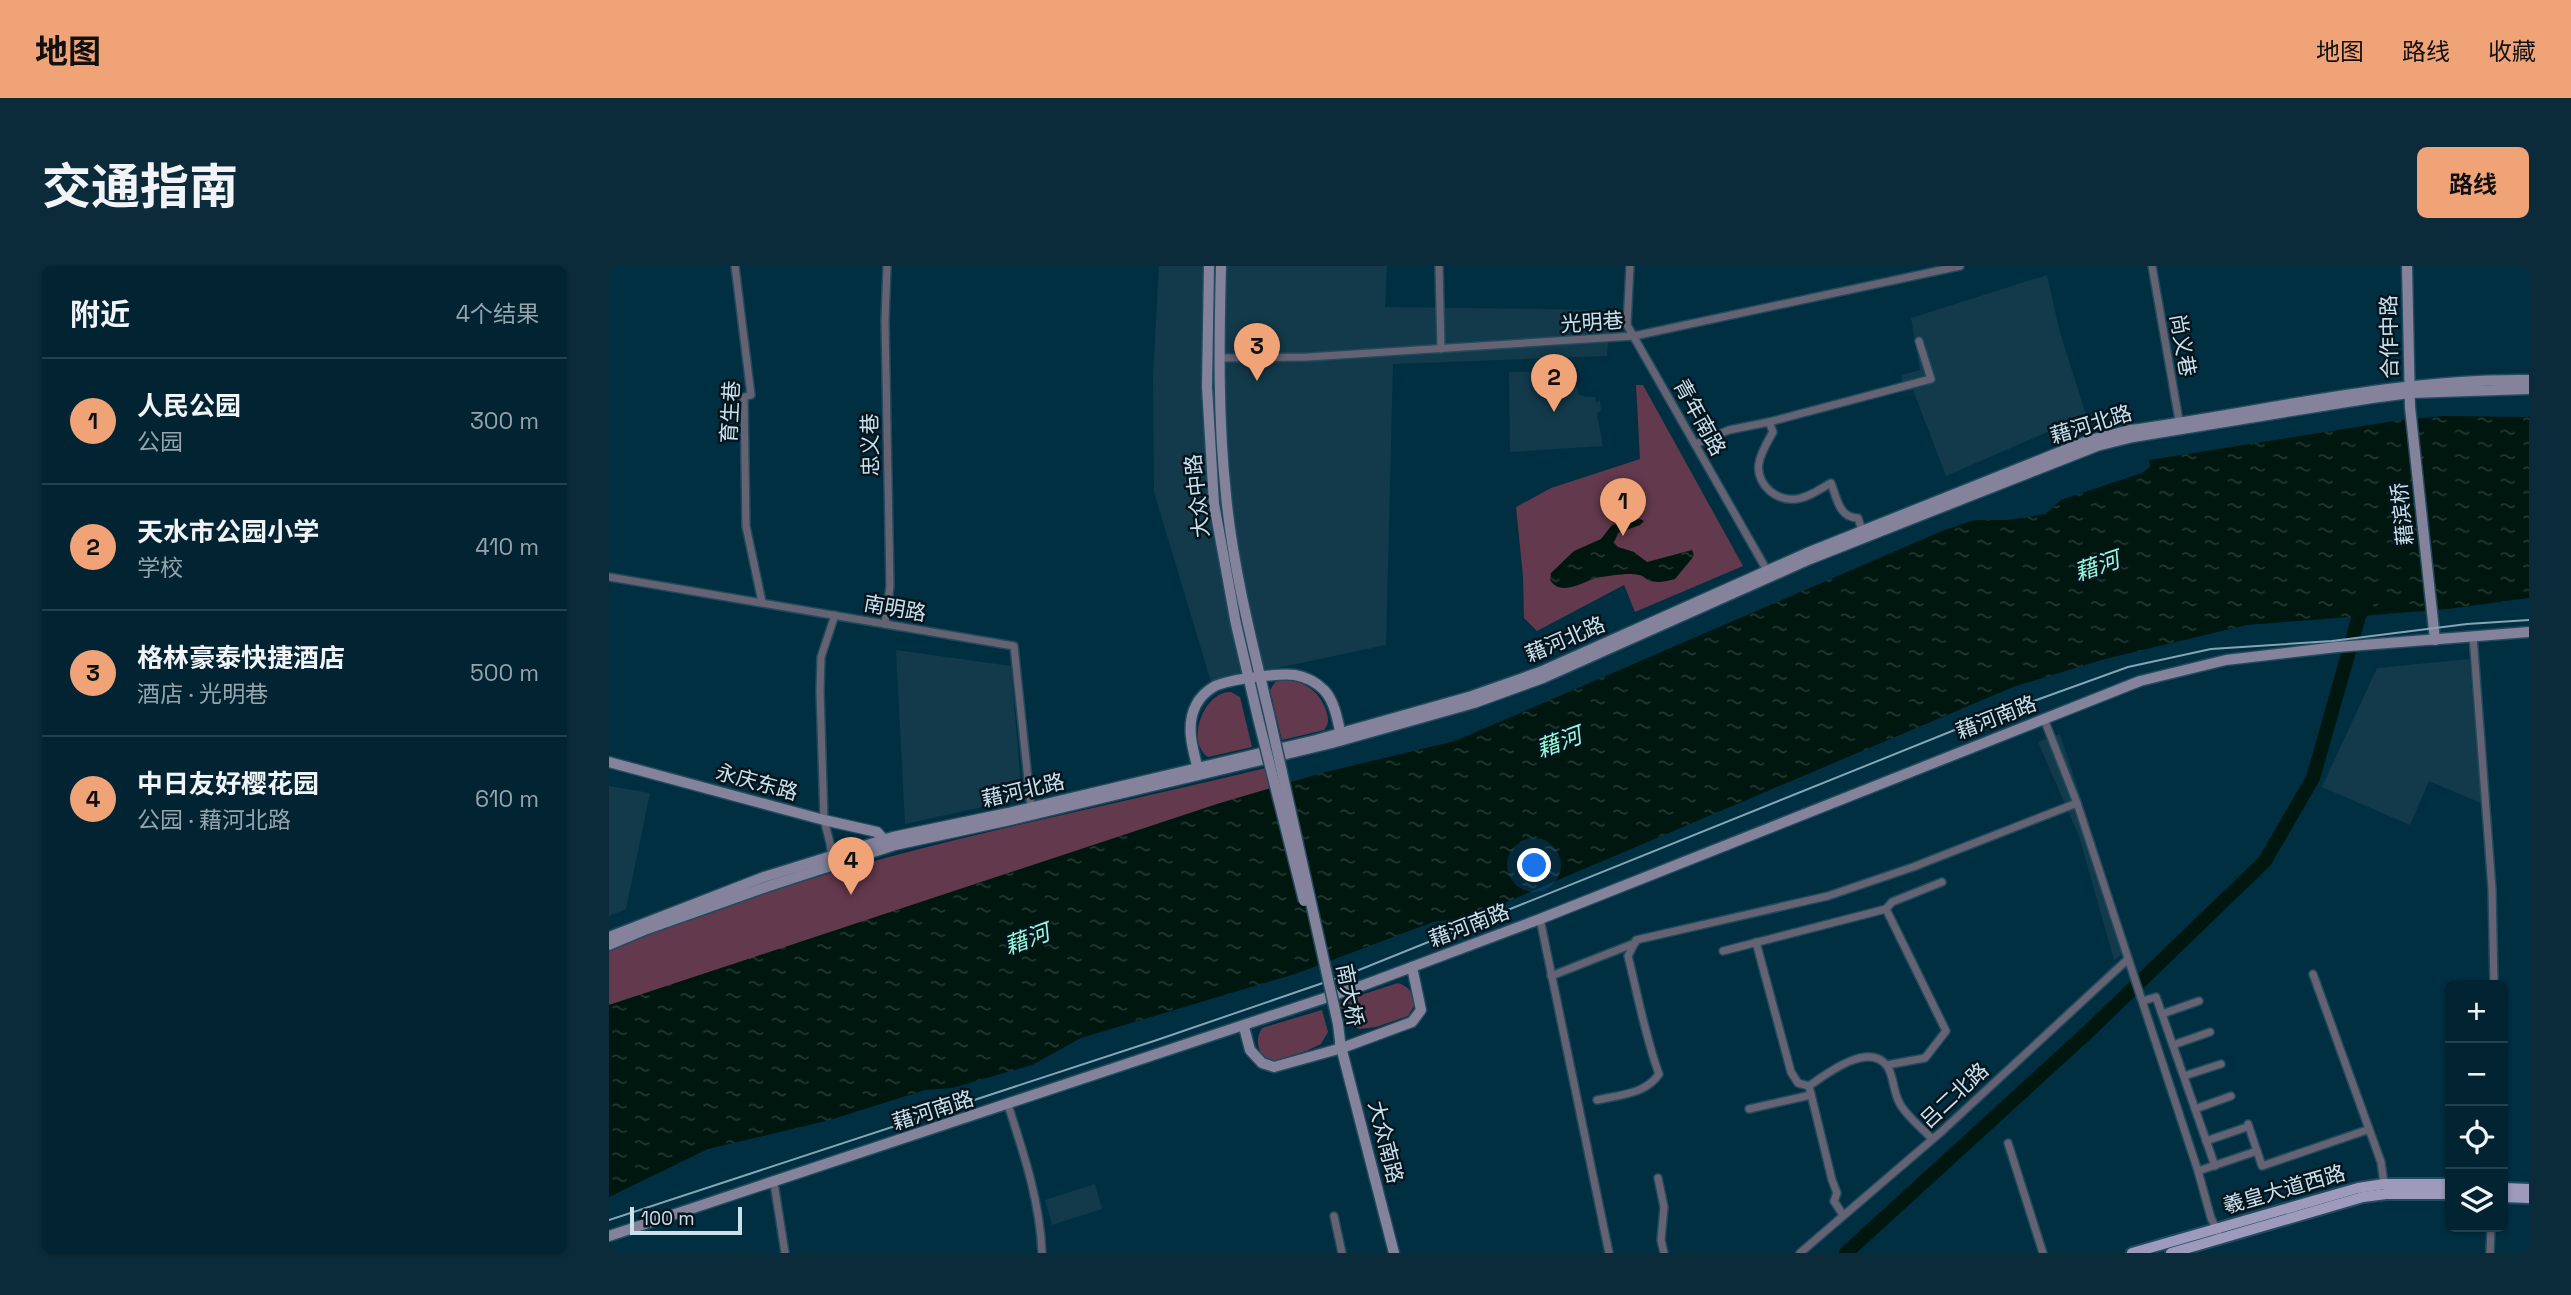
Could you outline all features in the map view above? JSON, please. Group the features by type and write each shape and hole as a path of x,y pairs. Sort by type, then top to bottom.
{"main road":[{"name":"大众中路","path":"1209,266 1207,387 1213,504 1248,680 1263,716"},
{"name":"大众中路","path":"1221,266 1219,358 1226,497 1242,596 1260,678 1263,716"},
{"name":"合作中路","path":"2407,266 2410,407"},
{"name":"藉河北路","path":"887,843 1341,737 1472,696 1540,671 1768,574 2097,446 2180,426 2409,389 2491,379 2529,380"},
{"name":"藉河北路","path":"2409,389 2529,389"},
{"name":"藉滨桥","path":"2410,407 2435,640"},
{"name":"藉河北路","path":"1768,574 1863,530 2090,440 2130,430 2180,426"},
{"name":"藉河南路","path":"609,1237 1244,1027 1412,967 1540,919 2140,681 2226,660 2337,647 2529,632"},
{"path":"1198,772 1190,736 1191,719 1197,703 1208,690 1219,685 1296,675 1311,681 1324,691 1333,705 1341,737"},
{"name":"南大桥","path":"1263,716 1341,1044"},
{"name":"永庆东路","path":"609,762 877,832 887,843"},
{"name":"藉河北路","path":"609,937 764,877 887,843 1031,808 1198,772"},
{"name":"藉河北路","path":"609,945 832,860"},
{"path":"1244,1027 1249,1050 1262,1063 1274,1067 1412,1022 1421,1010 1412,967"},
{"name":"大众南路","path":"1341,1044 1394,1253"},
{"name":"羲皇大道西路","path":"2171,1253 2333,1194 2383,1184 2445,1184"},
{"path":"2508,1188 2529,1189"},
{"name":"羲皇大道西路","path":"2132,1253 2363,1197 2386,1194 2445,1194"},
{"path":"2508,1197 2529,1198"}],"street":[{"name":"育生巷","path":"735,266 751,395 744,397 746,526 762,602"},
{"name":"忠义巷","path":"885,624 890,586 885,321 887,266"},
{"path":"1439,266 1441,349"},
{"name":"青年南路","path":"1630,266 1627,325 1768,574"},
{"name":"光明巷","path":"1219,358 1441,349 1634,336 1960,266"},
{"name":"尚义巷","path":"2152,266 2180,426"},
{"path":"1695,444 1729,430 1931,379 1919,341"},
{"path":"1769,422 1773,432 1761,454 1758,468 1760,480 1775,495 1794,500 1804,498 1831,483 1843,513 1850,518 1858,518 1863,530"},
{"name":"南明路","path":"609,577 1014,646 1031,808"},
{"path":"832,860 824,820 820,691 821,657 835,615"},
{"path":"2473,636 2492,890 2494,980"},
{"path":"2044,719 2077,803 2218,1234"},
{"path":"1597,1100 1642,1090 1652,1085 1659,1074 1648,1045 1627,956 1636,940 1828,896 1913,867 2077,803"},
{"path":"1723,950 1886,909 1892,902 1942,882"},
{"path":"1886,909 1946,1031 1925,1058 1887,1065"},
{"path":"1540,919 1609,1253"},
{"path":"1756,942 1791,1072 1798,1083 1809,1086 1837,1067 1861,1058 1875,1057 1887,1065 1899,1104 1933,1139"},
{"path":"1551,976 1635,943"},
{"name":"吕二北路","path":"1800,1253 1933,1139 2129,962"},
{"path":"2313,974 2367,1130 2381,1162 2383,1184"},
{"path":"2143,1001 2156,997 2215,1166"},
{"path":"2162,1014 2199,1001"},
{"path":"2173,1045 2210,1032"},
{"path":"2184,1076 2221,1064"},
{"path":"1809,1086 1837,1193 1834,1201 1843,1215"},
{"path":"1749,1109 1811,1095"},
{"path":"2195,1109 2231,1096"},
{"path":"1008,1105 1027,1163 1041,1224 1042,1253"},
{"path":"2206,1140 2246,1126 2262,1166 2367,1130"},
{"path":"2008,1143 2043,1253"},
{"path":"2198,1171 2257,1151"},
{"path":"1658,1178 1664,1207 1661,1240 1664,1253"},
{"path":"774,1183 785,1253"},
{"path":"1334,1216 1342,1253"},
{"path":"2490,1253 2491,1232"}],"shaded area":[{"path":"1159,266 1387,266 1385,307 1611,310 1607,356 1393,364 1386,645 1211,682 1154,492 1153,376"},
{"path":"2047,275 2059,329 2087,418 2055,432 2052,430 1946,476 1913,390 1902,392 1902,375 1920,370 1911,318"},
{"path":"1573,371 1574,387 1577,387 1579,395 1595,397 1596,402 1600,401 1601,410 1597,414 1603,446 1510,452 1509,372"},
{"path":"1636,385 1643,385 1743,566 1635,612 1624,585 1537,631 1524,618 1516,507 1551,488 1640,459"},
{"path":"896,650 1011,666 1022,798 905,824"},
{"path":"2469,659 2483,804 2429,781 2410,825 2322,787 2377,668"},
{"path":"1289,678 1307,686 1320,698 1328,718 1324,730 1282,740 1270,690 1275,682"},
{"path":"1231,692 1240,697 1252,747 1208,757 1201,750 1198,740 1201,718 1213,699"},
{"path":"2060,734 2130,949 2114,960 2079,836 2038,742"},
{"path":"1266,768 1271,788 609,1005 609,951 688,919 769,892 933,846"},
{"path":"609,786 650,793 626,909 609,916"},
{"path":"1398,983 1405,986 1413,997 1414,1006 1408,1016 1376,1027 1360,1029 1347,1024 1339,1002"},
{"path":"1322,1010 1328,1032 1321,1044 1274,1061 1262,1056 1258,1042 1262,1028"},
{"path":"1095,1184 1102,1209 1052,1225 1045,1200"}],"water":[{"name":"藉河","path":"2444,416 2529,417 2529,598 2448,609 2247,625 2105,659 2013,687 1471,917 1433,922 1298,973 1081,1038 1032,1065 952,1088 925,1090 830,1120 708,1149 609,1197 609,1005 1220,803 1322,773 1455,741 1942,531 1974,520 2008,520 2046,514 2061,500 2142,473 2150,467 2149,460 2401,420"},
{"path":"1640,519 1644,521 1640,525 1618,533 1614,543 1634,552 1647,562 1692,550 1694,556 1675,579 1655,582 1640,575 1624,574 1600,577 1567,588 1561,588 1550,580 1551,573 1574,551 1601,539 1612,525"}],"waterway":[{"path":"1846,1253 2090,1030 2265,861 2313,778 2359,616 2368,600"}],"tram line":[{"path":"609,1220 1349,974 1967,725 2128,667 2211,649 2332,641 2467,624 2529,620"}],"place":[{"name":"格林豪泰快捷酒店","path":"1257,381"},
{"name":"天水市公园小学","path":"1554,412"},
{"name":"人民公园","path":"1623,536"},
{"name":"中日友好樱花园","path":"851,895"}]}
